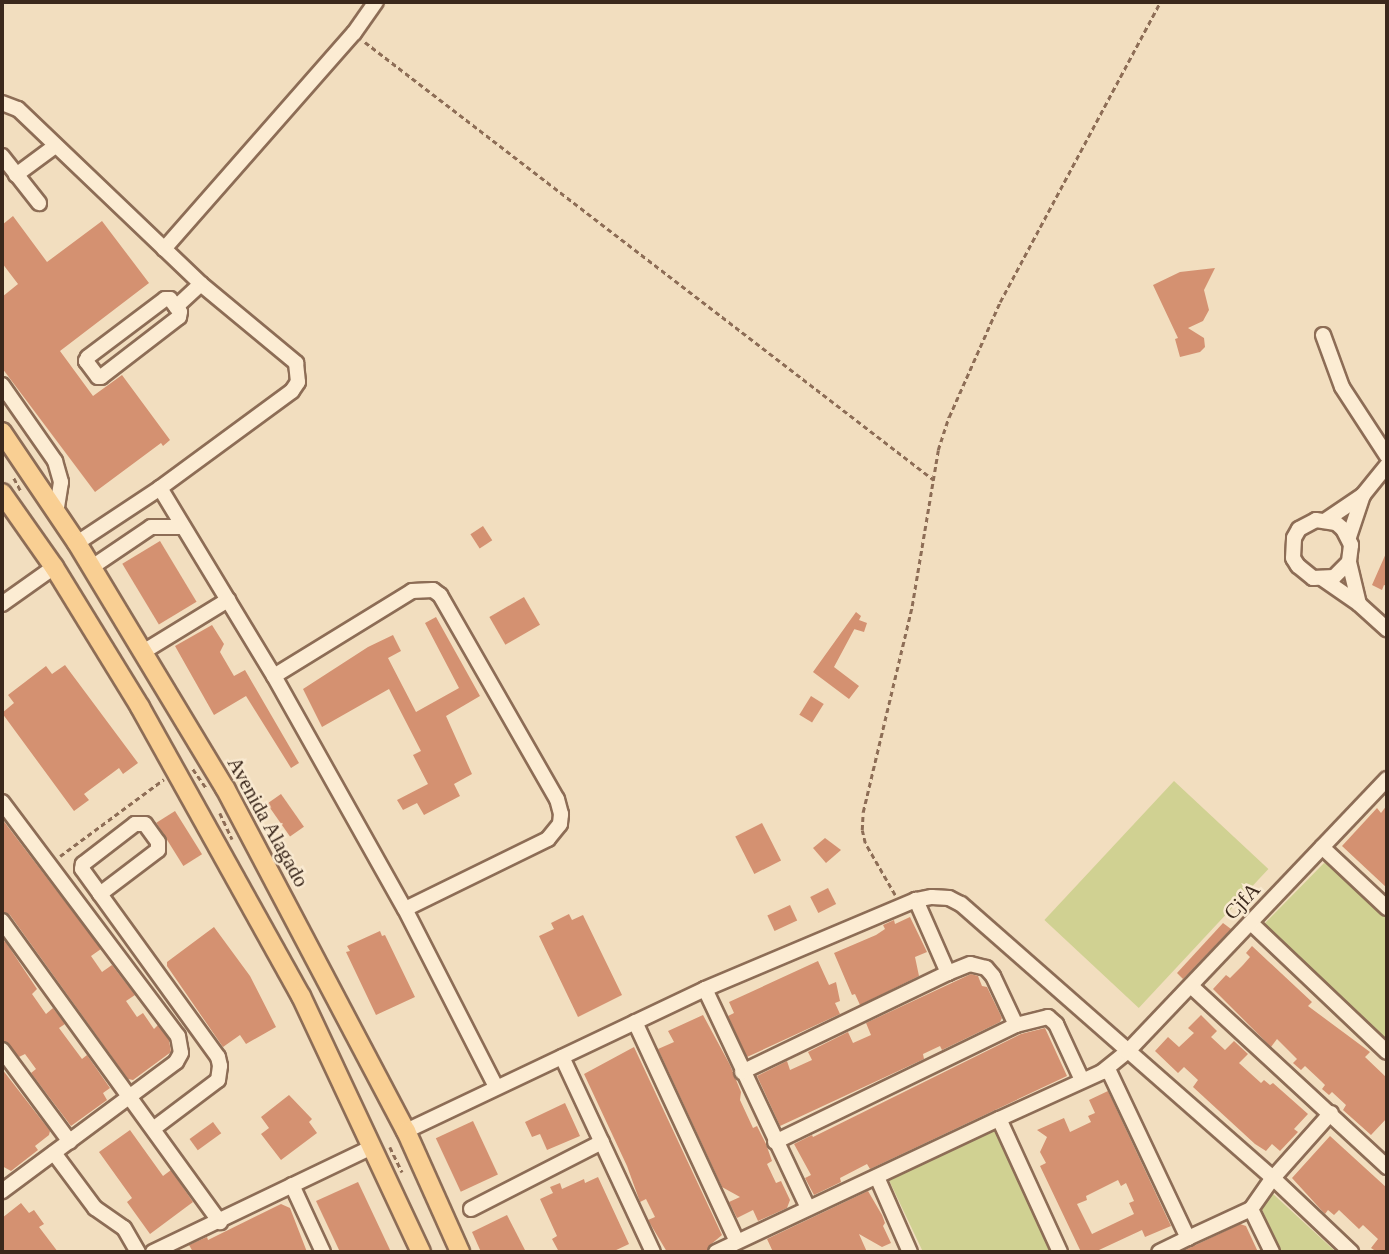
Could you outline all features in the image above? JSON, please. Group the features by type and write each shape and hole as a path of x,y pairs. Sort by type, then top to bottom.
{"main road":[{"name":"Avenida Alagado","path":"2,432 77,543 225,788 406,1131 460,1252"},
{"path":"2,493 54,567 140,706 301,996 421,1252"},
{"path":"301,996 317,994 326,981"},
{"path":"314,1024 325,1014 342,1011"}],"street":[{"path":"164,249 354,33 376,2"},
{"path":"2,103 18,109 201,284 296,363 298,382 292,391 160,488 77,543"},
{"path":"16,175 55,146"},
{"path":"2,156 39,203"},
{"path":"176,307 201,284"},
{"path":"165,299 170,299 176,307 180,312 179,317 98,377 86,361 165,299"},
{"path":"1323,335 1342,387 1386,465 1363,495 1326,520"},
{"path":"2,386 55,461 61,482 56,513"},
{"path":"160,488 274,676 405,909 496,1087"},
{"path":"1359,604 1349,562 1349,537 1363,495"},
{"path":"1349,537 1343,529 1326,520 1317,520 1299,530 1292,548 1293,558 1305,573 1323,579 1359,604 1387,629"},
{"path":"92,568 151,527 184,527"},
{"path":"1323,579 1334,577 1349,562"},
{"path":"2,604 54,567"},
{"path":"274,676 412,591 433,590 440,594 557,799 561,814 560,824 548,839 405,909"},
{"path":"143,652 228,600"},
{"path":"1372,615 1387,617"},
{"name":"CjfA","path":"716,1252 1108,1069 1128,1052 1387,781"},
{"path":"2,802 178,1036 181,1044 181,1053 176,1062 70,1142 3,1187"},
{"path":"100,894 158,850 158,842 145,824 135,824 81,866 100,894 218,1057 220,1066 218,1080 153,1129"},
{"path":"1322,848 1387,908"},
{"path":"406,1131 705,989 916,900 949,898 961,904 1273,1178 1351,1252"},
{"path":"916,900 948,973"},
{"path":"2,921 220,1222"},
{"path":"1251,923 1387,1052"},
{"path":"742,1072 970,964 986,968 993,976 1016,1025"},
{"path":"1191,986 1387,1167"},
{"path":"705,989 808,1208"},
{"path":"775,1142 1016,1025 1048,1017 1056,1024 1082,1080"},
{"path":"635,1022 737,1242"},
{"path":"2,1050 70,1142"},
{"path":"562,1056 653,1252"},
{"path":"1108,1069 1188,1238"},
{"path":"1159,1252 1251,1209 1273,1178 1331,1113"},
{"path":"999,1119 1060,1252"},
{"path":"471,1209 602,1142"},
{"path":"153,1252 372,1147"},
{"path":"54,1153 95,1208 124,1227 138,1252"},
{"path":"877,1177 907,1251"},
{"path":"292,1185 323,1252"},
{"path":"1251,1209 1272,1252"}],"path":[{"path":"901,906 870,856 862,830 863,812 912,606 938,450 949,417 1000,302 1160,2"},
{"path":"354,33 934,480"},
{"path":"49,864 175,771"}],"green space":[{"path":"1174,781 1268,869 1139,1008 1044,920"},
{"path":"1324,863 1334,866 1387,915 1387,1041 1265,927 1265,923"},
{"path":"994,1125 1053,1252 923,1252 887,1176"},
{"path":"1272,1193 1336,1252 1281,1252 1260,1205"}],"building":[{"path":"13,216 47,262 102,221 149,283 60,351 93,396 122,375 170,440 163,446 161,443 95,492 2,368 2,297 18,284 2,263 2,225"},
{"path":"1215,268 1204,290 1209,310 1203,321 1188,328 1204,338 1205,347 1200,352 1180,357 1175,339 1178,338 1153,285 1180,272"},
{"path":"483,526 492,540 480,548 470,534"},
{"path":"160,541 197,602 159,625 122,564"},
{"path":"1387,551 1387,586 1384,585 1382,590 1372,585"},
{"path":"524,597 540,625 505,645 489,617"},
{"path":"856,612 861,616 859,620 867,623 864,632 854,629 834,667 859,686 849,699 813,672"},
{"path":"436,617 480,696 446,716 472,774 454,784 460,796 424,815 417,803 403,810 397,800 428,784 413,755 421,751 389,689 322,727 303,689 368,647 393,635 401,651 388,658 416,712 459,688 425,623"},
{"path":"212,625 224,644 220,652 234,676 245,670 299,763 291,768 246,696 214,715 175,646"},
{"path":"65,665 138,763 123,774 119,768 84,794 89,800 74,811 2,713 14,703 8,695 46,666 52,674"},
{"path":"811,696 824,704 812,723 799,715"},
{"path":"281,794 304,827 290,837 267,804"},
{"path":"1387,805 1387,888 1342,846 1377,808 1381,813"},
{"path":"175,811 202,854 183,866 156,823"},
{"path":"2,819 101,949 91,956 102,972 112,965 135,995 126,1001 137,1017 143,1013 154,1029 158,1025 169,1040 171,1052 133,1080 128,1079 10,915 2,911"},
{"path":"762,823 781,860 754,874 735,837"},
{"path":"825,838 841,850 826,863 813,848"},
{"path":"828,888 836,904 818,913 810,897"},
{"path":"790,905 797,920 775,931 767,916"},
{"path":"569,914 572,920 583,915 622,995 578,1017 539,936 554,929 551,923"},
{"path":"910,917 927,952 915,957 919,976 860,1005 855,994 852,995 834,953 876,935 885,929 883,925 894,920 895,924"},
{"path":"1223,923 1231,929 1183,979 1177,973"},
{"path":"214,927 250,976 276,1027 246,1044 240,1035 223,1047 167,966 167,962"},
{"path":"380,931 382,936 385,935 415,997 376,1015 346,952 350,951 347,946"},
{"path":"5,941 37,989 32,994 46,1014 53,1008 65,1024 59,1028 82,1059 87,1055 110,1088 103,1093 107,1100 71,1126 31,1073 36,1069 25,1054 19,1057 2,1039 2,943"},
{"path":"1252,946 1312,1002 1308,1006 1370,1052 1365,1057 1387,1078 1387,1118 1371,1135 1343,1110 1346,1105 1332,1092 1329,1095 1322,1089 1325,1085 1305,1066 1301,1070 1293,1063 1297,1059 1277,1039 1271,1047 1213,989 1226,975 1230,978 1243,965 1250,957 1246,953"},
{"path":"818,961 829,985 836,982 840,1001 835,1003 840,1014 747,1057 728,1016 734,1013 729,1002"},
{"path":"971,974 978,976 982,986 987,987 1002,1018 1000,1022 942,1050 940,1046 923,1054 924,1059 780,1126 757,1076 787,1061 790,1070 812,1060 808,1052 848,1032 853,1043 871,1035 866,1023"},
{"path":"703,1015 730,1065 741,1092 740,1100 753,1128 757,1126 766,1144 772,1161 767,1164 776,1183 781,1181 790,1200 787,1208 758,1221 753,1210 737,1218 729,1202 740,1197 722,1187 658,1049 674,1042 668,1031"},
{"path":"1201,1015 1217,1031 1211,1037 1225,1050 1234,1041 1248,1054 1239,1063 1261,1083 1264,1080 1270,1085 1273,1083 1308,1114 1294,1129 1298,1132 1280,1151 1272,1144 1266,1151 1255,1144 1193,1087 1198,1080 1184,1067 1178,1073 1155,1051 1168,1037 1179,1047 1194,1033 1188,1028"},
{"path":"1045,1028 1067,1076 870,1169 867,1164 840,1178 841,1182 814,1195 805,1178 811,1175 794,1144 1021,1034"},
{"path":"634,1047 722,1235 709,1246 707,1252 667,1252 648,1220 655,1217 646,1199 640,1202 627,1166 584,1074"},
{"path":"2,1069 50,1131 49,1135 35,1146 38,1150 11,1171 2,1166"},
{"path":"1108,1091 1171,1226 1145,1237 1142,1230 1099,1250 1081,1252 1040,1166 1046,1163 1040,1152 1047,1137 1037,1130 1064,1118 1070,1132 1091,1122 1088,1116 1095,1113 1089,1100","holes":["1118,1180 1121,1186 1126,1183 1134,1201 1129,1203 1134,1214 1092,1234 1077,1204 1087,1200 1086,1196"]},
{"path":"289,1095 312,1119 309,1122 317,1133 281,1160 261,1134 269,1128 261,1117"},
{"path":"565,1103 580,1136 547,1150 540,1134 532,1137 525,1122"},
{"path":"473,1121 498,1174 461,1192 436,1138"},
{"path":"213,1122 221,1133 198,1150 190,1139"},
{"path":"130,1130 163,1176 171,1170 193,1202 150,1234 127,1202 132,1198 99,1152"},
{"path":"1330,1136 1387,1188 1387,1252 1377,1252 1371,1248 1378,1239 1363,1225 1359,1229 1339,1210 1334,1215 1328,1210 1325,1214 1292,1178"},
{"path":"598,1177 629,1244 612,1252 559,1252 552,1239 557,1236 540,1199 553,1193 550,1187 560,1183 562,1189 584,1179 585,1183"},
{"path":"358,1182 391,1252 340,1252 316,1201"},
{"path":"868,1191 882,1215 885,1223 883,1226 891,1243 882,1247 859,1234 867,1252 773,1252 767,1239"},
{"path":"21,1203 29,1213 34,1210 44,1224 39,1227 58,1252 2,1252 2,1218"},
{"path":"281,1204 290,1208 307,1252 193,1252 189,1245 207,1237 208,1240"},
{"path":"507,1215 526,1252 481,1252 472,1232"},
{"path":"1240,1224 1246,1226 1258,1252 1181,1252"}]}
